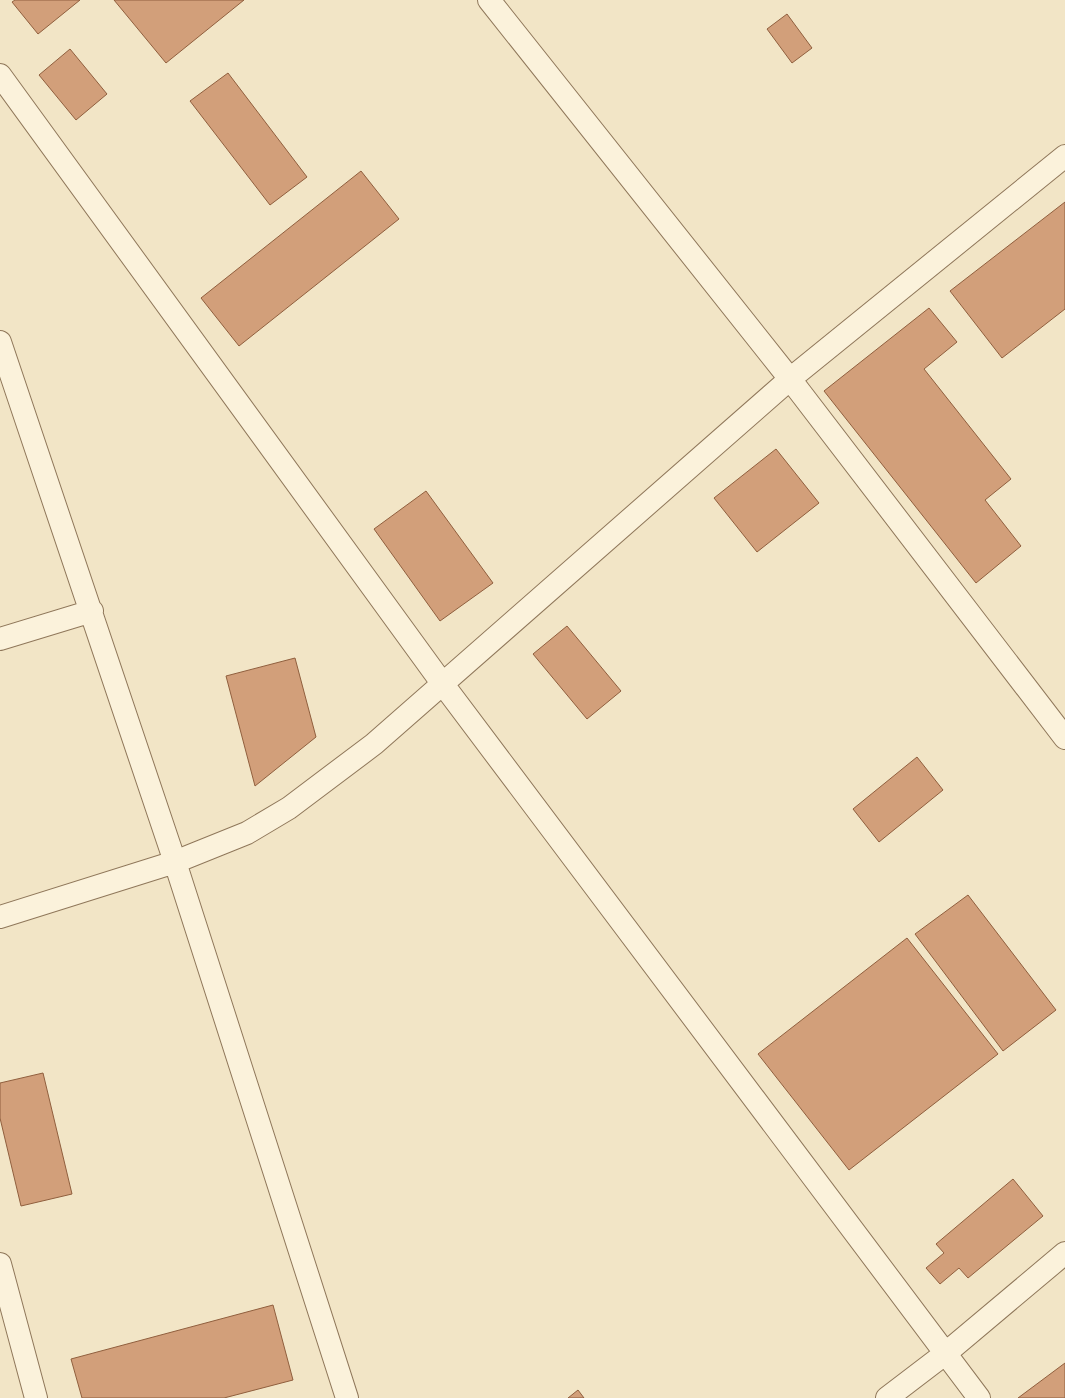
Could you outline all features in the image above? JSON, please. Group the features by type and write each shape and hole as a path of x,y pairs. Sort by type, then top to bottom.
{"street":[{"path":"489,0 790,379 1065,738"},
{"path":"0,74 442,683 979,1398"},
{"path":"0,918 175,862 247,833 289,808 374,744 790,379 1065,156"},
{"path":"0,342 92,611 175,862 347,1398"},
{"path":"0,639 92,611"},
{"path":"887,1398 946,1353 1065,1253"},
{"path":"0,1264 36,1398"}],"building":[{"path":"15,0 80,0 38,34 12,2"},
{"path":"114,0 244,0 166,63"},
{"path":"787,14 812,48 792,63 767,29"},
{"path":"70,49 107,94 76,120 39,75"},
{"path":"228,73 307,177 270,205 190,101"},
{"path":"361,171 399,219 239,346 201,298"},
{"path":"1065,202 1065,309 1002,358 950,291"},
{"path":"929,308 957,342 924,369 1011,479 985,500 1021,546 976,583 824,391"},
{"path":"776,449 819,503 757,552 714,498"},
{"path":"426,491 493,583 440,621 374,529"},
{"path":"567,626 621,691 587,719 533,654"},
{"path":"295,658 316,737 255,786 226,676"},
{"path":"917,757 943,790 879,842 853,809"},
{"path":"968,895 1056,1010 1003,1051 915,934"},
{"path":"907,938 998,1054 849,1170 758,1054"},
{"path":"43,1073 72,1194 21,1206 0,1118 0,1083"},
{"path":"1013,1179 1043,1216 968,1278 959,1268 940,1284 926,1268 944,1253 936,1244"},
{"path":"273,1305 293,1380 224,1398 82,1398 71,1359"},
{"path":"1065,1363 1065,1398 1018,1398"},
{"path":"578,1390 584,1398 568,1398"}]}
